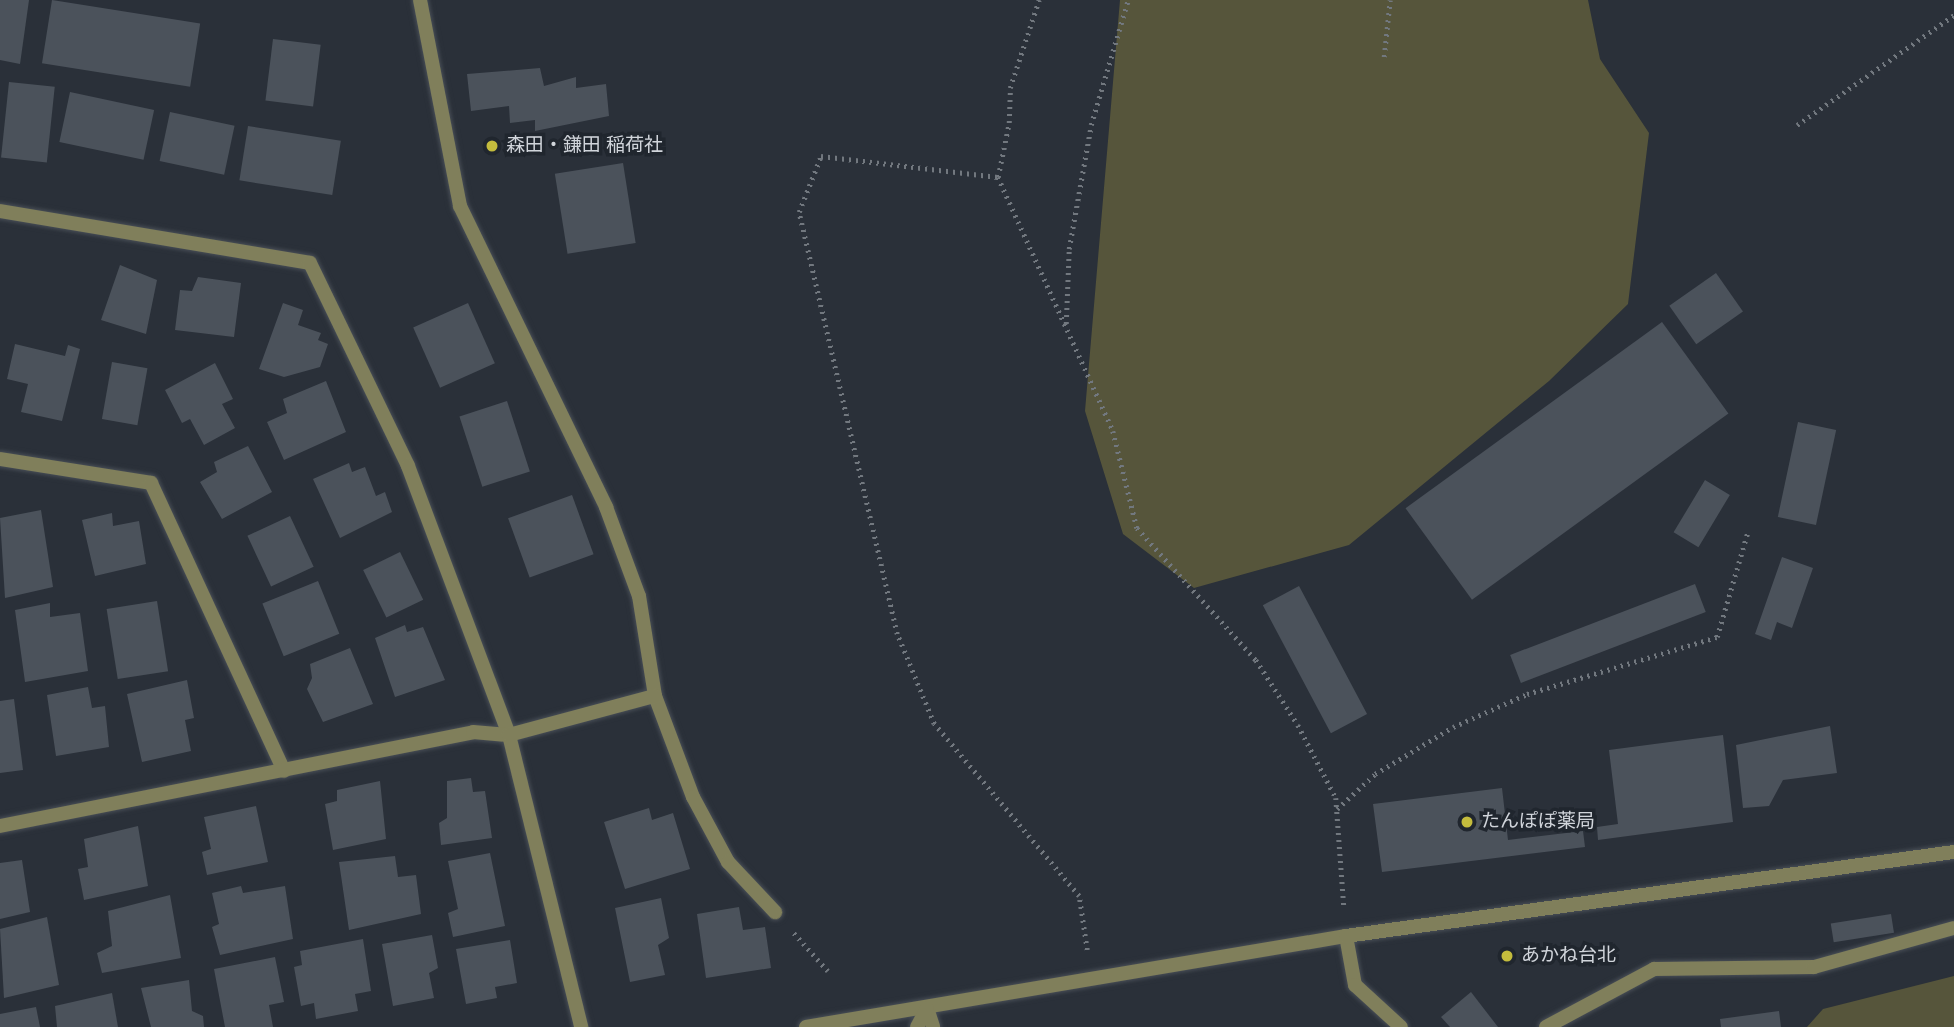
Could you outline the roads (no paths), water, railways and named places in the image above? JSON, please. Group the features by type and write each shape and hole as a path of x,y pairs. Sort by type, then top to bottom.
{"street":[{"path":"420,0 460,206 606,508 639,596 654,696 693,797 728,862 775,912"},
{"path":"0,211 310,263 408,466 509,735 581,1027"},
{"path":"0,459 151,483 284,771"},
{"path":"0,826 473,732 509,735 654,696"},
{"path":"806,1027 1346,936 1954,852"},
{"path":"1546,1027 1654,969 1814,968 1954,928"},
{"path":"1346,936 1354,985 1401,1027"},
{"path":"916,1027 927,1008"},
{"path":"927,1008 933,1027"}],"place":[{"name":"森田・鎌田 稲荷社","path":"492,146"},
{"name":"たんぽぽ薬局","path":"1467,822"},
{"name":"あかね台北","path":"1507,956"}]}
